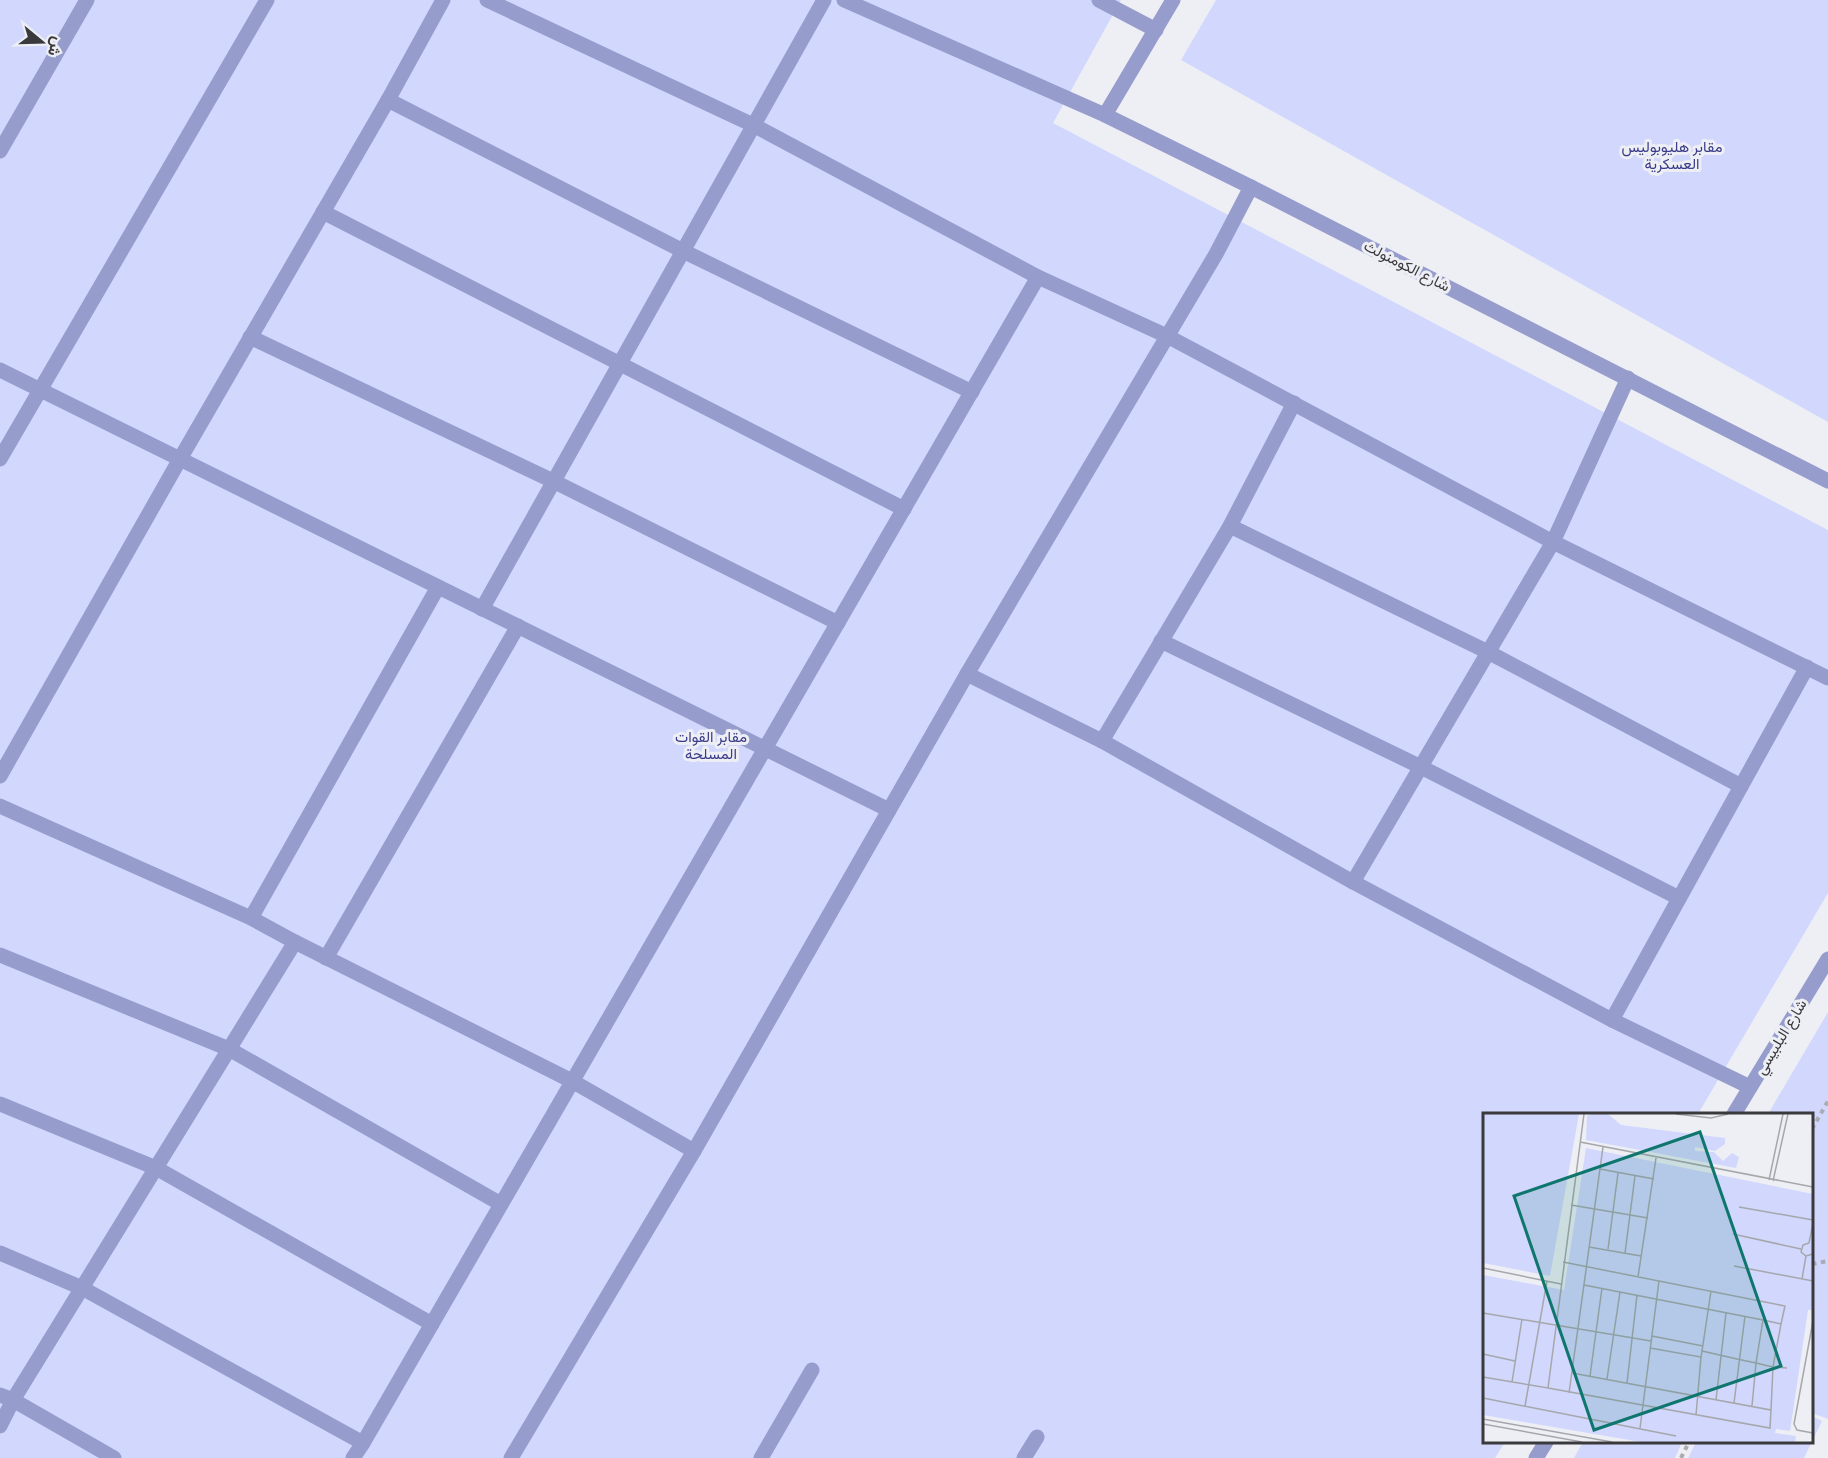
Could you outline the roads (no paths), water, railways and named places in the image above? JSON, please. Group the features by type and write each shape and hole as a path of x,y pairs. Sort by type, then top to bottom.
{"street":[{"path":"0,151 87,0"},
{"path":"0,459 267,0"},
{"path":"0,776 388,100 443,0"},
{"path":"487,0 753,125 1038,277 1167,336 1553,542 1828,678"},
{"path":"482,609 824,0"},
{"name":"شارع الكومنولث","path":"844,0 1105,115 1828,481"},
{"path":"1099,0 1155,30"},
{"path":"1105,115 1173,0"},
{"path":"388,100 682,251 972,392"},
{"path":"511,1458 694,1151 967,674 1216,254 1251,187"},
{"path":"323,212 904,509"},
{"path":"353,1458 1038,277"},
{"path":"250,337 553,481 838,623"},
{"path":"0,370 889,810"},
{"path":"1353,882 1553,542 1628,378"},
{"path":"1102,741 1230,526 1294,403"},
{"path":"1230,526 1488,652 1741,786"},
{"path":"251,918 438,587"},
{"path":"327,958 518,626"},
{"path":"1161,641 1421,767 1679,898"},
{"path":"1612,1020 1807,667"},
{"path":"967,674 1102,741 1353,882 1612,1020 1750,1087"},
{"path":"0,806 251,918 572,1081 694,1151"},
{"path":"0,1426 6,1398 82,1288 295,942"},
{"path":"0,955 229,1048 501,1204"},
{"name":"شارع البلبيسي","path":"1735,1113 1828,959"},
{"path":"0,1104 156,1168 432,1324"},
{"path":"0,1252 82,1288 363,1443"},
{"path":"761,1458 813,1370"},
{"path":"6,1398 114,1458"},
{"path":"1024,1458 1037,1437"},
{"path":"1536,1458 1545,1443"}],"park label":[{"name":"مقابر هليوبوليس العسكرية","path":"1672,156"},
{"name":"مقابر القوات المسلحة","path":"711,746"}]}
